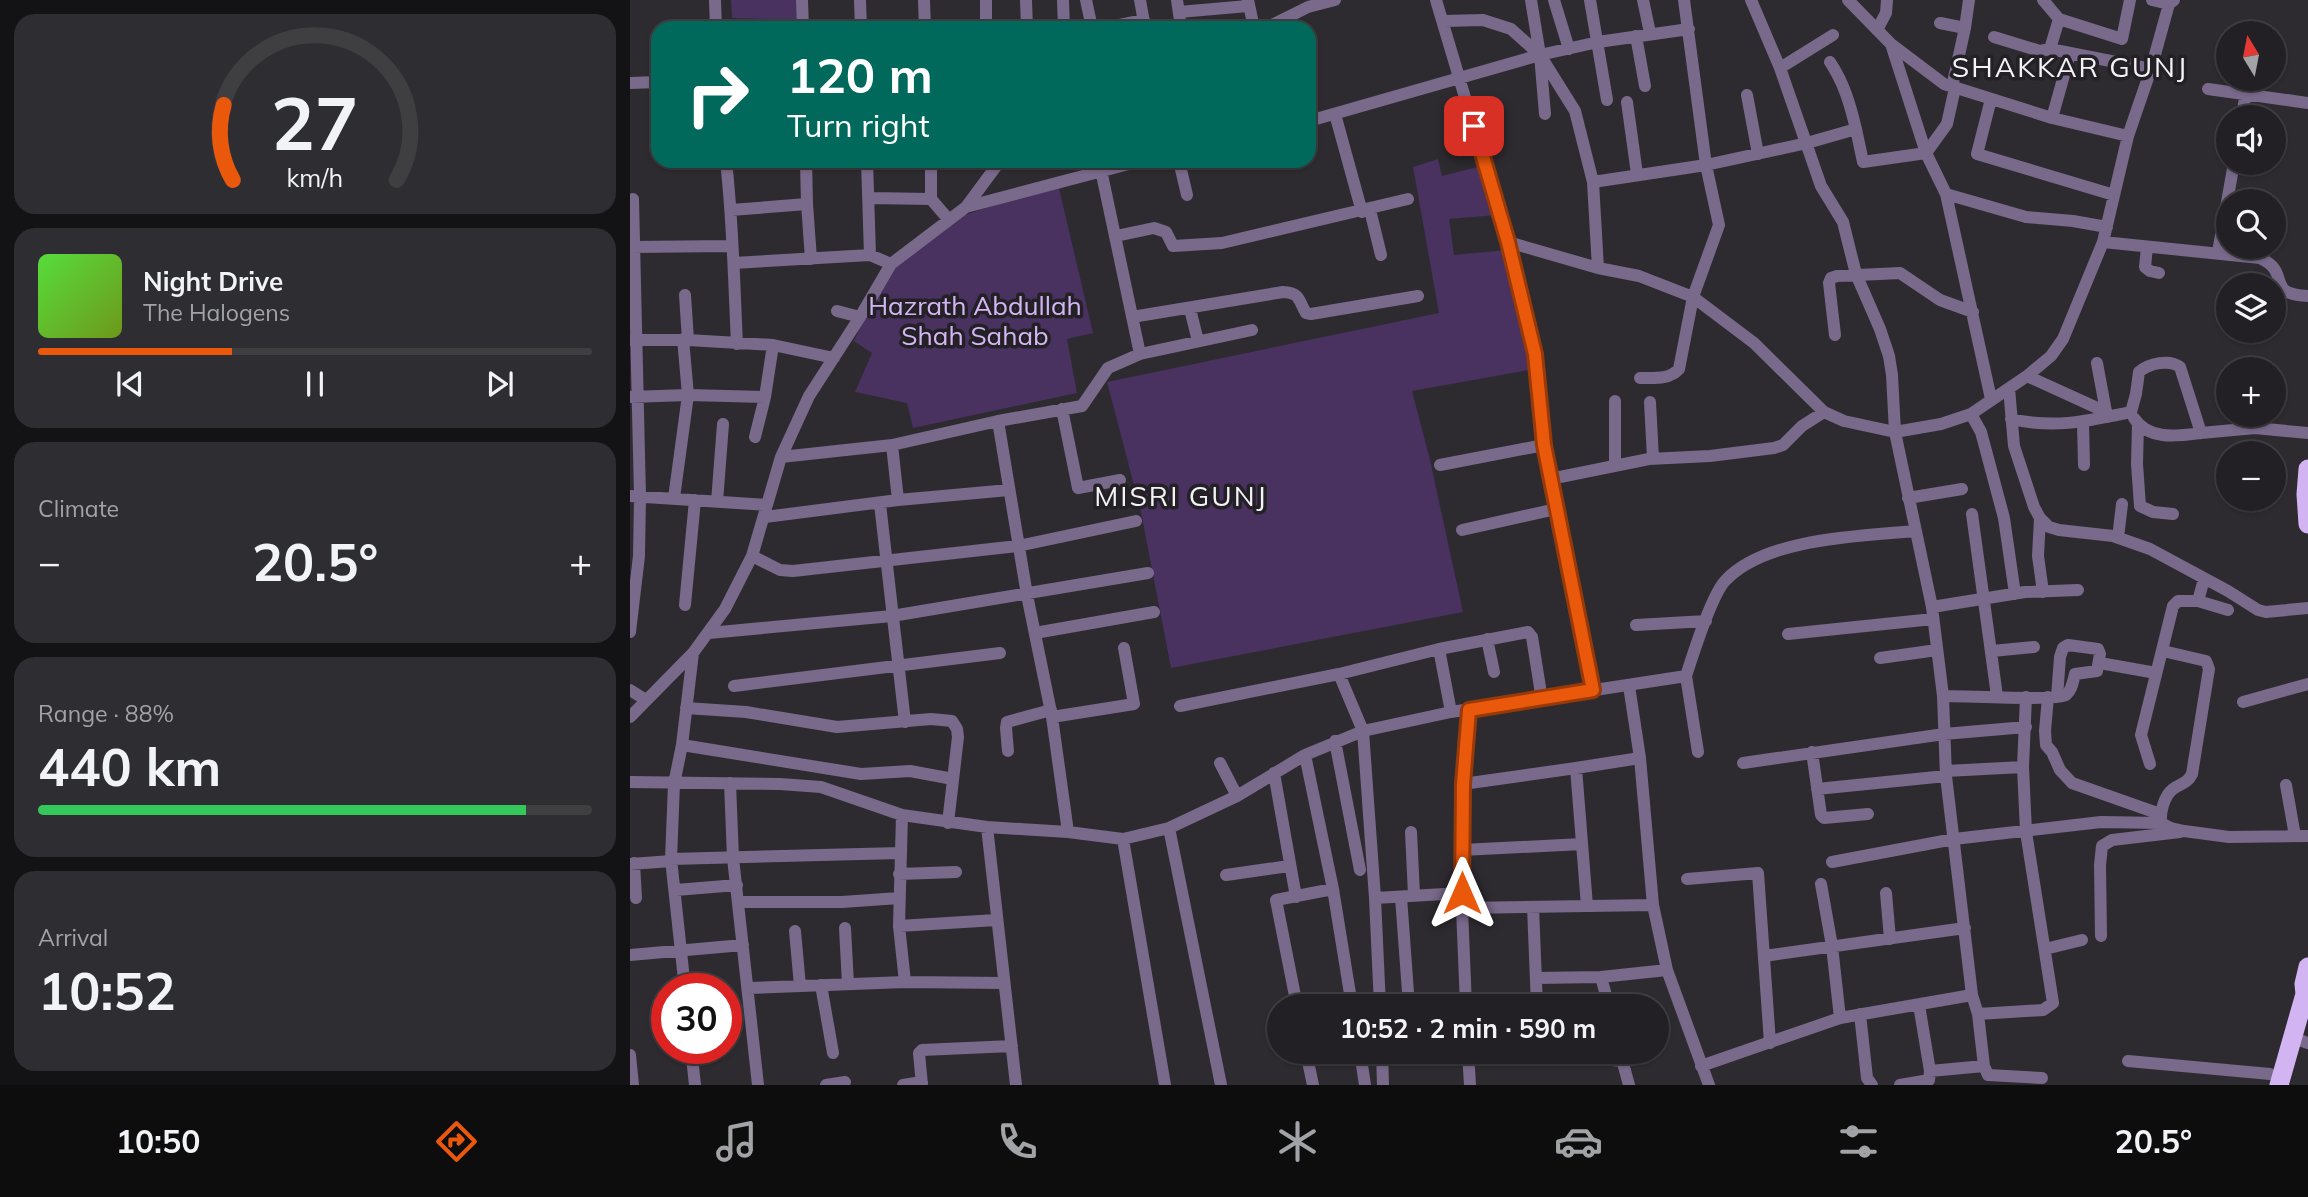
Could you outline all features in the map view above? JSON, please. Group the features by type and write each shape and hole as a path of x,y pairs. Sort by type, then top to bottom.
{"highway":[{"path":"2308,469 2308,524"},
{"path":"2270,1082 2301,1041 2306,976"},
{"path":"2270,1082 2295,995 2306,976"}],"street":[{"path":"715,0 716,21"},
{"path":"802,0 803,21"},
{"path":"860,0 861,21"},
{"path":"924,0 925,21"},
{"path":"985,0 986,21"},
{"path":"1026,0 1027,21"},
{"path":"1063,0 1064,21"},
{"path":"1086,0 1090,21"},
{"path":"1140,0 1144,21"},
{"path":"1281,21 1308,8 1335,0"},
{"path":"1436,0 1508,242 1535,354 1544,445 1593,690"},
{"path":"1531,0 1540,55 1545,114"},
{"path":"1554,0 1569,49"},
{"path":"1590,0 1607,100"},
{"path":"1643,0 1650,33"},
{"path":"1640,378 1664,377 1679,369 1693,297 1719,225 1706,165 1684,0"},
{"path":"1751,0 1780,68 1821,186 1843,222 1856,274 1889,356 1895,432 1933,613 1943,696 1946,773 1972,995 1978,1014 1984,1066 1990,1076 2042,1078"},
{"path":"1848,0 1891,44 1944,84 2052,118 2128,136"},
{"path":"1877,30 1886,13 1887,0"},
{"path":"1830,62 1846,91 1863,162 1926,153 1947,124 1969,0"},
{"path":"2043,0 2059,19 2122,39 2130,0"},
{"path":"1508,242 1598,268 1639,276 1693,297 1754,343 1824,412 1843,421 1895,432 1941,424 1970,414 2027,376 2051,356 2063,339 2104,242 2128,136 2171,2 2152,0"},
{"path":"1178,6 1248,3 1252,21"},
{"path":"2050,49 2059,19"},
{"path":"1444,21 1483,20 1511,29 1540,55 1575,111 1592,182 1598,268"},
{"path":"1940,23 1965,28"},
{"path":"1316,119 1540,55 1598,42 1689,29"},
{"path":"1780,68 1833,35"},
{"path":"1636,36 1645,86"},
{"path":"1994,37 2040,51 2050,49 2151,69"},
{"path":"1891,44 1926,153 1946,194 1991,399"},
{"path":"2052,118 2070,54"},
{"path":"630,83 651,82"},
{"path":"2208,89 2308,103"},
{"path":"2244,105 2246,91"},
{"path":"1747,95 1758,154"},
{"path":"1991,99 1977,154 2113,195"},
{"path":"1627,102 1637,174"},
{"path":"1335,114 1381,255"},
{"path":"1592,182 1706,165 1807,143 1856,128"},
{"path":"727,168 732,210 731,246 737,344"},
{"path":"806,168 811,259"},
{"path":"867,168 870,255"},
{"path":"931,168 931,199 949,220"},
{"path":"630,717 693,653 725,609 752,556 781,457 809,396 891,264 966,207 995,168"},
{"path":"966,207 1110,168"},
{"path":"1181,168 1187,195"},
{"path":"1101,170 1140,354"},
{"path":"1946,194 2026,217 2107,227"},
{"path":"868,198 931,199"},
{"path":"1116,236 1154,228 1166,232 1173,246 1222,243 1408,199"},
{"path":"630,200 633,200 635,496 639,556 630,632"},
{"path":"732,210 807,204"},
{"path":"2104,242 2216,252"},
{"path":"632,247 731,246"},
{"path":"2147,247 2145,267 2160,273"},
{"path":"734,264 870,255 891,264"},
{"path":"2259,259 2277,269 2280,286 2285,292 2308,296"},
{"path":"1835,335 1830,278 1856,274 1900,273 1940,300 1973,312"},
{"path":"1132,317 1283,292 1293,292 1298,296 1306,313 1311,314 1418,296"},
{"path":"674,498 688,395 685,295"},
{"path":"1190,309 1198,341"},
{"path":"837,311 860,317"},
{"path":"781,457 892,445 1082,405 1108,368 1140,354 1252,330"},
{"path":"633,340 685,339 773,345 834,358"},
{"path":"755,437 765,397 773,345"},
{"path":"2097,363 2107,414"},
{"path":"2173,514 2153,512 2140,506 2134,418 2138,375 2142,369 2164,363 2175,363 2180,368 2201,433"},
{"path":"2027,376 2107,414 2134,418 2146,430 2158,435 2255,428 2308,433"},
{"path":"2009,388 2014,446 2040,518 2038,556 2043,592"},
{"path":"634,397 765,397"},
{"path":"1615,401 1615,465"},
{"path":"1650,402 1653,458"},
{"path":"1062,409 1078,488 1120,480"},
{"path":"1550,479 1653,458 1710,456 1774,448 1783,445 1802,426 1824,412"},
{"path":"1970,414 1981,432 2004,518 2015,594"},
{"path":"2011,419 2030,424 2083,423 2107,414"},
{"path":"998,421 1027,595 1052,713 1068,832"},
{"path":"2083,423 2084,465"},
{"path":"717,502 723,424"},
{"path":"892,445 898,500"},
{"path":"1440,465 1544,445"},
{"path":"1908,498 1962,489"},
{"path":"635,496 717,502 766,511 880,504 1009,490"},
{"path":"685,605 695,500"},
{"path":"880,504 905,722"},
{"path":"2118,538 2122,504"},
{"path":"1462,530 1556,509"},
{"path":"1972,514 1997,696"},
{"path":"2040,518 2049,527 2059,530 2118,538 2150,548 2258,610 2266,612 2308,608"},
{"path":"752,556 780,570 788,571 1018,546 1136,521"},
{"path":"1698,752 1685,676 1723,583 1741,568 1770,554 1822,540 1915,531"},
{"path":"709,633 892,616 1027,595 1148,572"},
{"path":"2198,601 2204,579"},
{"path":"1788,634 1933,613 2015,594 2078,590"},
{"path":"2150,764 2141,737 2173,606 2178,601 2198,601 2228,610"},
{"path":"1035,633 1154,612"},
{"path":"1636,625 1706,621"},
{"path":"1180,706 1339,674 1525,631 1530,633 1542,700"},
{"path":"1487,639 1494,672"},
{"path":"1943,696 1997,696 2026,697 2053,697 2062,697 2068,692 2075,674 2095,673 2100,663 2098,649 2068,645 2063,648 2060,657 2053,697 2045,731 2046,745 2068,779 2083,789 2119,799 2161,818 2171,828 2229,837 2302,836 2286,785"},
{"path":"1992,651 2034,647"},
{"path":"1008,751 1007,722 1052,713 1134,704 1124,648"},
{"path":"1439,649 1451,712"},
{"path":"1880,658 1937,650"},
{"path":"2161,818 2172,790 2187,782 2192,774 2209,669 2206,661 2163,651"},
{"path":"684,973 672,860 674,784 682,745 693,653"},
{"path":"734,686 1000,653"},
{"path":"2100,663 2156,673"},
{"path":"1339,674 1363,731 1379,994"},
{"path":"630,782 821,787 902,815 948,823 1122,839 1169,828 1237,796 1305,755 1363,731 1451,712 1685,676"},
{"path":"2243,702 2308,684"},
{"path":"1629,686 1640,758 1653,905 1667,970 1709,1085"},
{"path":"630,690 646,701"},
{"path":"1978,1014 2043,1010 2051,1006 2053,999 2026,832 2023,767 2026,697"},
{"path":"686,708 746,712 837,727 948,719 955,723 958,737 948,823"},
{"path":"1466,994 1462,850 1463,784 1469,710"},
{"path":"1743,763 1944,734 2026,727"},
{"path":"1335,741 1360,870"},
{"path":"682,745 861,774 911,771 953,779"},
{"path":"1812,752 1824,818 1868,814"},
{"path":"1305,755 1333,889 1350,994"},
{"path":"1463,784 1640,758"},
{"path":"1220,763 1237,796"},
{"path":"1817,789 1946,773 2023,767"},
{"path":"1576,768 1587,906"},
{"path":"1274,774 1296,897"},
{"path":"730,783 733,858 758,1085"},
{"path":"902,815 899,926 905,982"},
{"path":"1832,862 1954,839 2161,818"},
{"path":"987,827 1016,1085"},
{"path":"1169,828 1221,1085"},
{"path":"2101,936 2102,846 2112,840 2184,831"},
{"path":"1409,994 1407,896 1411,832"},
{"path":"1122,839 1164,1085"},
{"path":"1462,850 1582,844"},
{"path":"636,898 632,863 900,853"},
{"path":"1226,875 1289,866"},
{"path":"899,874 956,872"},
{"path":"1687,878 1758,873 1770,1043"},
{"path":"1821,884 1832,946 1840,1018"},
{"path":"676,890 737,885"},
{"path":"1295,994 1276,900 1333,889"},
{"path":"1375,898 1462,893"},
{"path":"1886,893 1889,939"},
{"path":"738,902 842,902 899,898"},
{"path":"1462,908 1653,905"},
{"path":"1534,907 1536,994"},
{"path":"899,926 996,920"},
{"path":"845,928 848,984"},
{"path":"1765,956 1965,929"},
{"path":"794,931 800,986"},
{"path":"2045,949 2082,940"},
{"path":"630,955 743,945"},
{"path":"1536,978 1601,977 1667,970"},
{"path":"1601,977 1606,994"},
{"path":"748,988 905,982 1004,982"},
{"path":"821,985 833,1053"},
{"path":"1701,1066 1840,1018 1972,995"},
{"path":"1900,1085 1925,1083 1929,1080 1930,1071 1919,1005"},
{"path":"1860,1014 1867,1078 1872,1085"},
{"path":"903,1085 922,1084 919,1053 922,1051 1012,1046"},
{"path":"630,1055 634,1085"},
{"path":"2129,1060 2230,1068 2270,1082"},
{"path":"693,1064 695,1085"},
{"path":"1308,1064 1312,1085"},
{"path":"1362,1064 1365,1085"},
{"path":"1382,1064 1383,1085"},
{"path":"1469,1064 1470,1085"},
{"path":"1623,1064 1629,1085"},
{"path":"1930,1071 1984,1066"},
{"path":"826,1085 845,1082"}],"green space":[{"path":"731,0 800,0 800,20 732,18"},
{"path":"1438,159 1442,176 1481,166 1497,215 1449,219 1454,255 1506,250 1534,369 1412,391 1463,612 1171,668 1141,512 1107,382 1439,313 1413,167"},
{"name":"Hazrath Abdullah Shah Sahab","path":"1058,184 1093,333 1067,339 1077,393 913,428 907,403 855,392 872,353 854,341 880,285 894,265 959,217"}],"district":[{"name":"SHAKKAR GUNJ","path":"2070,66"},
{"name":"MISRI GUNJ","path":"1181,495"}],"route":[{"path":"1462,893 1463,784 1469,710 1593,690 1544,445 1535,354 1508,242 1474,126"}]}
